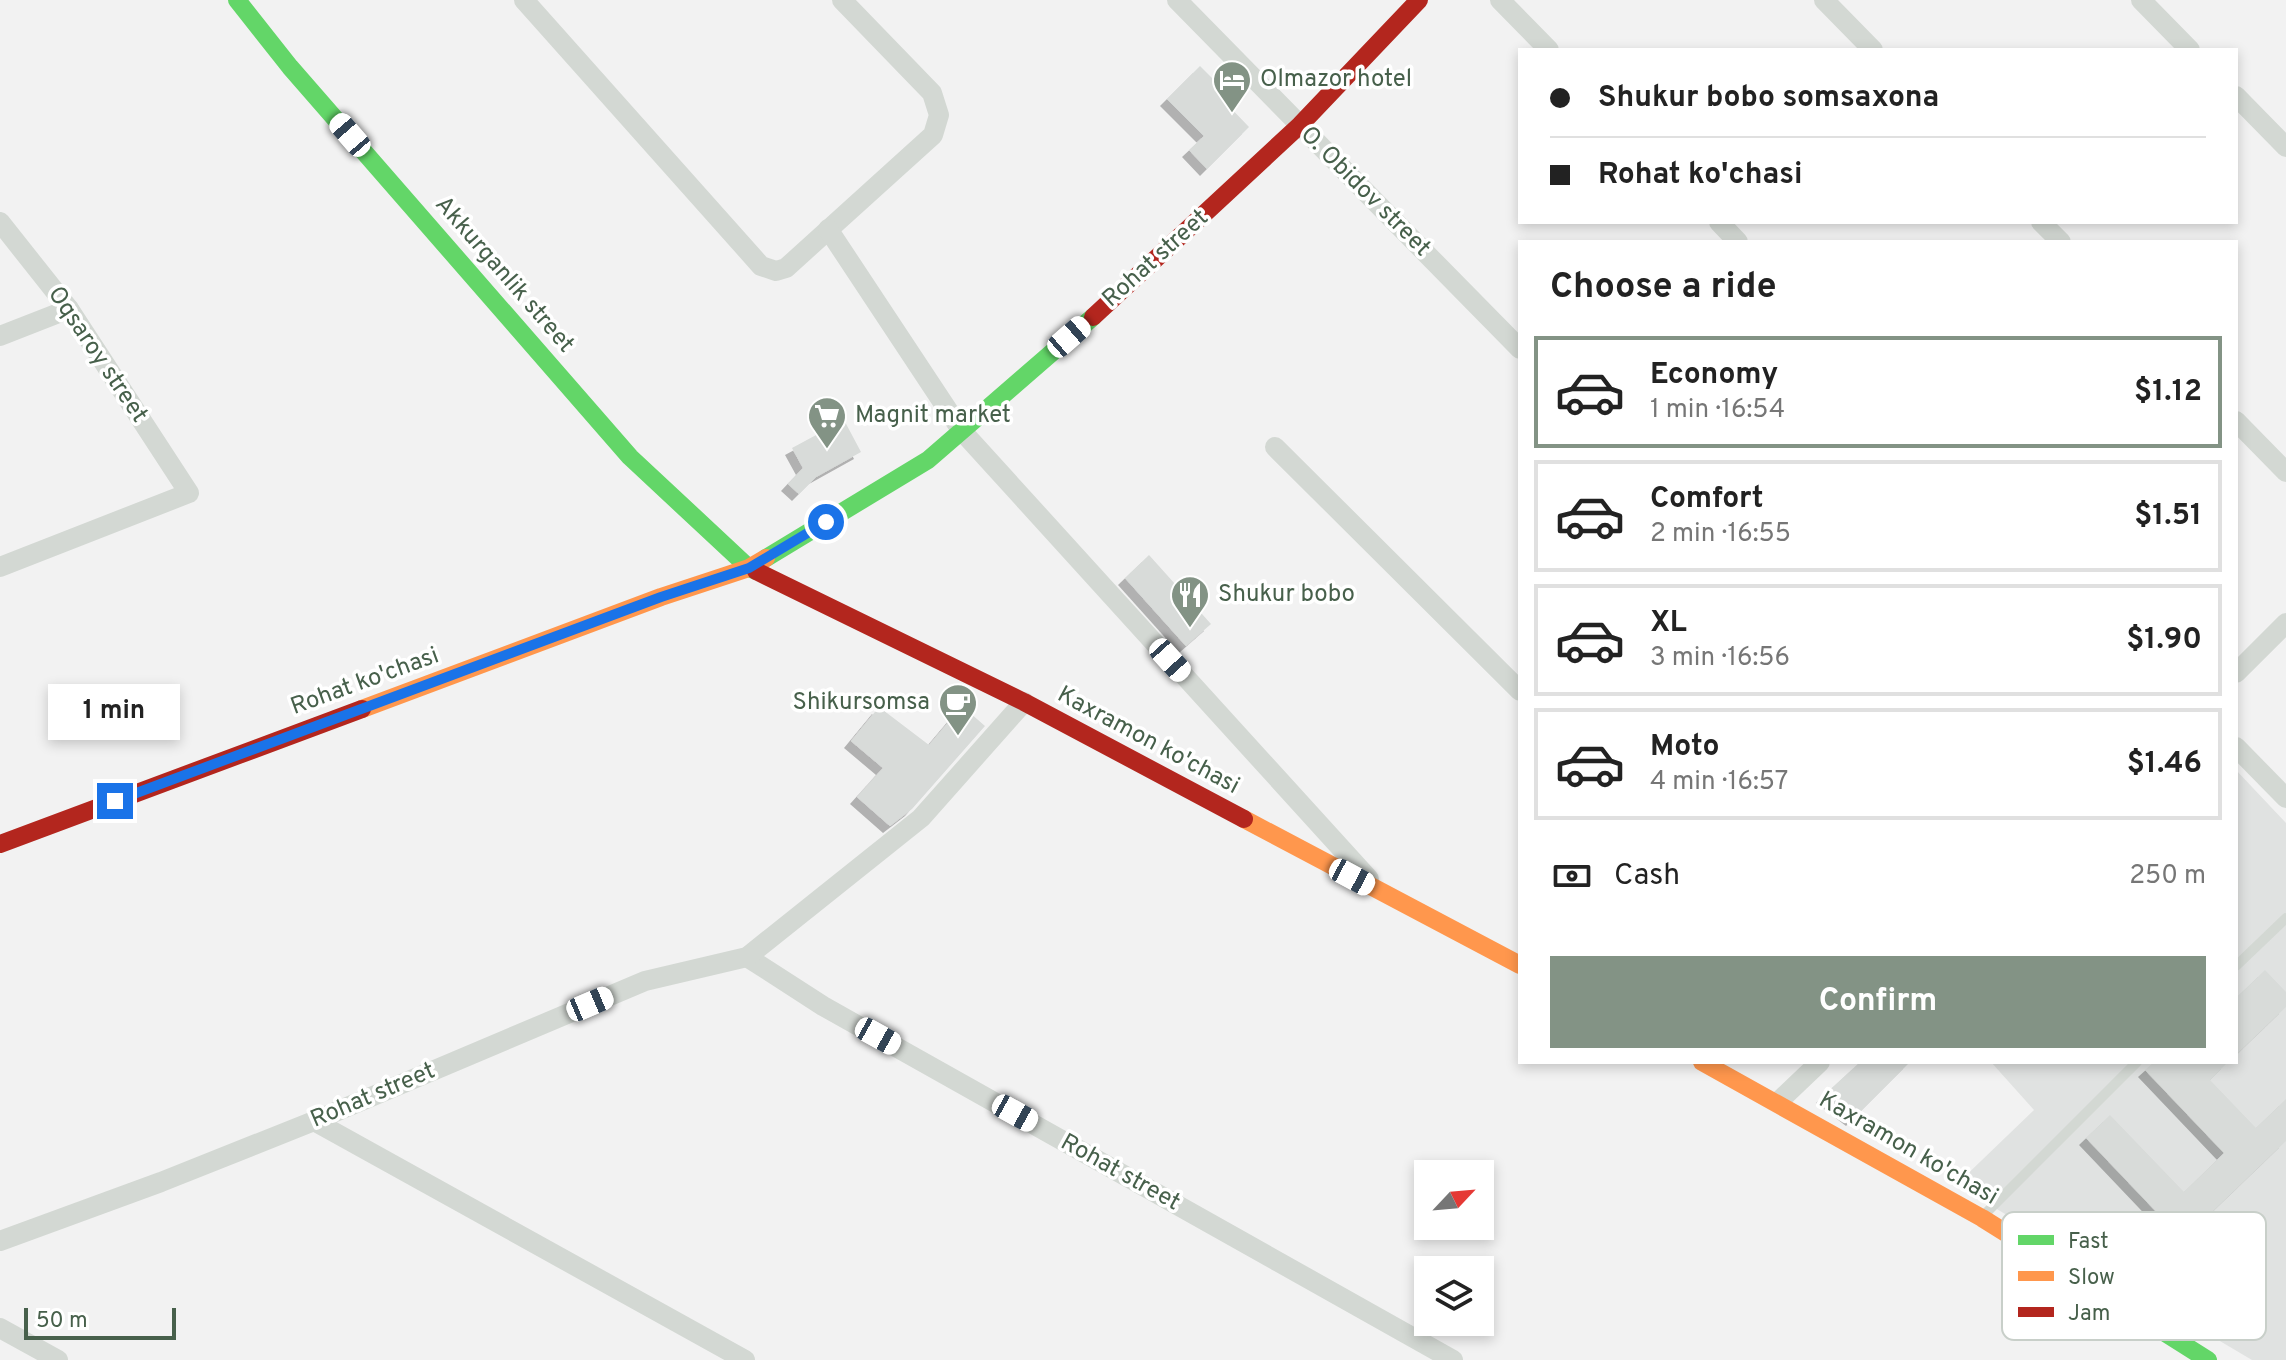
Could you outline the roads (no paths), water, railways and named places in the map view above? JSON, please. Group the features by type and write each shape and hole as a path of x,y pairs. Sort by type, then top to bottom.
{"street":[{"name":"Akkurganlik street","path":"237,0 290,67 630,457 749,568"},
{"path":"524,0 761,266 776,271 786,268 933,135 939,115 932,93 842,0"},
{"name":"O. Obidov street","path":"1177,0 1518,347"},
{"name":"Rohat street","path":"749,568 928,460 1133,282 1300,125 1419,0"},
{"path":"1500,0 1547,48"},
{"path":"1824,0 1871,48"},
{"path":"2141,0 2188,48"},
{"path":"2238,98 2286,147"},
{"name":"Oqsaroy street","path":"0,222 69,309 189,493 0,567"},
{"path":"1721,224 1736,240"},
{"path":"2043,224 2059,240"},
{"path":"828,229 961,430 1380,891"},
{"path":"0,336 69,309"},
{"path":"2238,423 2286,472"},
{"path":"1275,447 1518,689"},
{"name":"Kaxramon ko'chasi","path":"749,568 1024,702 1518,964"},
{"name":"Rohat ko'chasi","path":"0,844 661,597 749,568"},
{"path":"2238,671 2286,623"},
{"name":"Rohat street","path":"0,1241 314,1121 645,981 747,957 921,818 1024,702"},
{"path":"2238,749 2286,798"},
{"name":"Rohat street","path":"747,957 836,1013 1453,1360"},
{"name":"Kaxramon ko'chasi","path":"1706,1064 2002,1231"},
{"path":"1778,1102 1818,1064"},
{"path":"314,1121 745,1360"},
{"path":"0,1328 58,1360"},
{"name":"Kaxramon ko'chasi","path":"2176,1340 2208,1360"}],"lane":[{"path":"2238,964 2286,918"},
{"path":"1982,1218 2135,1064"}],"place":[{"name":"Olmazor hotel","path":"1232,114"},
{"name":"Magnit market","path":"827,450"},
{"name":"Shukur bobo","path":"1190,629"},
{"name":"Shikursomsa","path":"958,737"}]}
